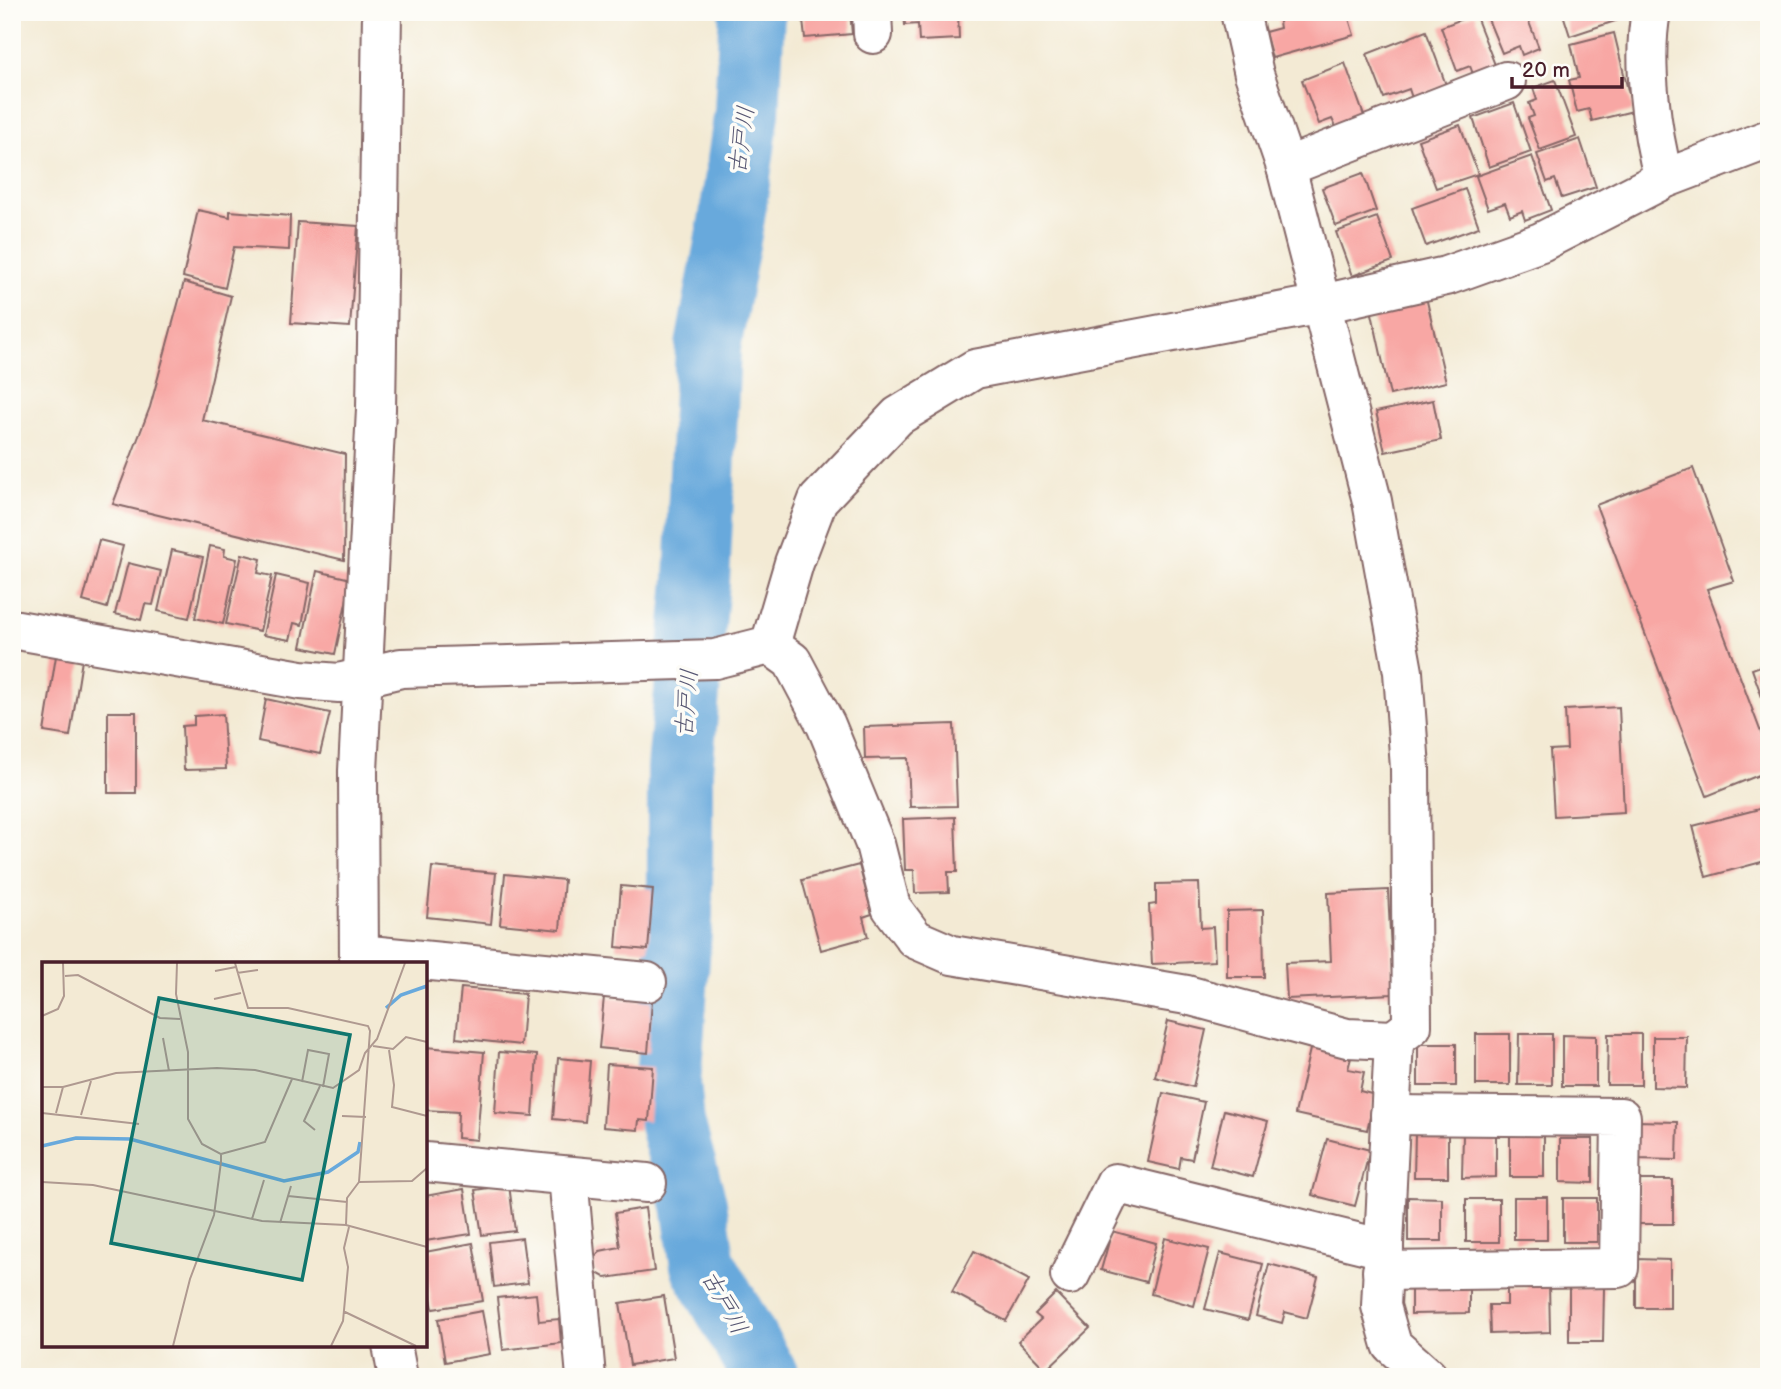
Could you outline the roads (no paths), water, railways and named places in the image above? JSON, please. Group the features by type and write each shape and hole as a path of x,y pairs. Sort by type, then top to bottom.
{"street":[{"path":"382,12 376,409 358,771 359,959 397,962"},
{"path":"770,645 792,661 826,725 875,844 891,907 915,939 952,955 1186,995 1347,1038 1394,1040 1412,1027 1410,768 1403,672 1372,501 1286,167 1254,74 1240,12"},
{"path":"1651,12 1647,36 1654,142 1664,178"},
{"path":"1286,167 1506,81"},
{"path":"770,645 794,563 818,500 898,416 975,369 1322,304 1446,276 1529,246 1664,178 1769,139"},
{"path":"12,629 301,680 339,683 401,668 715,659 770,645"},
{"path":"427,964 647,982"},
{"path":"1394,1040 1381,1306 1392,1345 1428,1377"},
{"path":"1069,1275 1115,1183 1383,1260 1619,1268 1621,1117 1391,1115"},
{"path":"427,1162 647,1184"},
{"path":"568,1176 586,1377"},
{"path":"392,1347 398,1377"}],"waterway":[{"name":"古戸川","path":"752,12 747,112 732,217 708,347 697,581 680,769 680,916 668,1083 672,1124 694,1204 703,1265 766,1377"}]}
